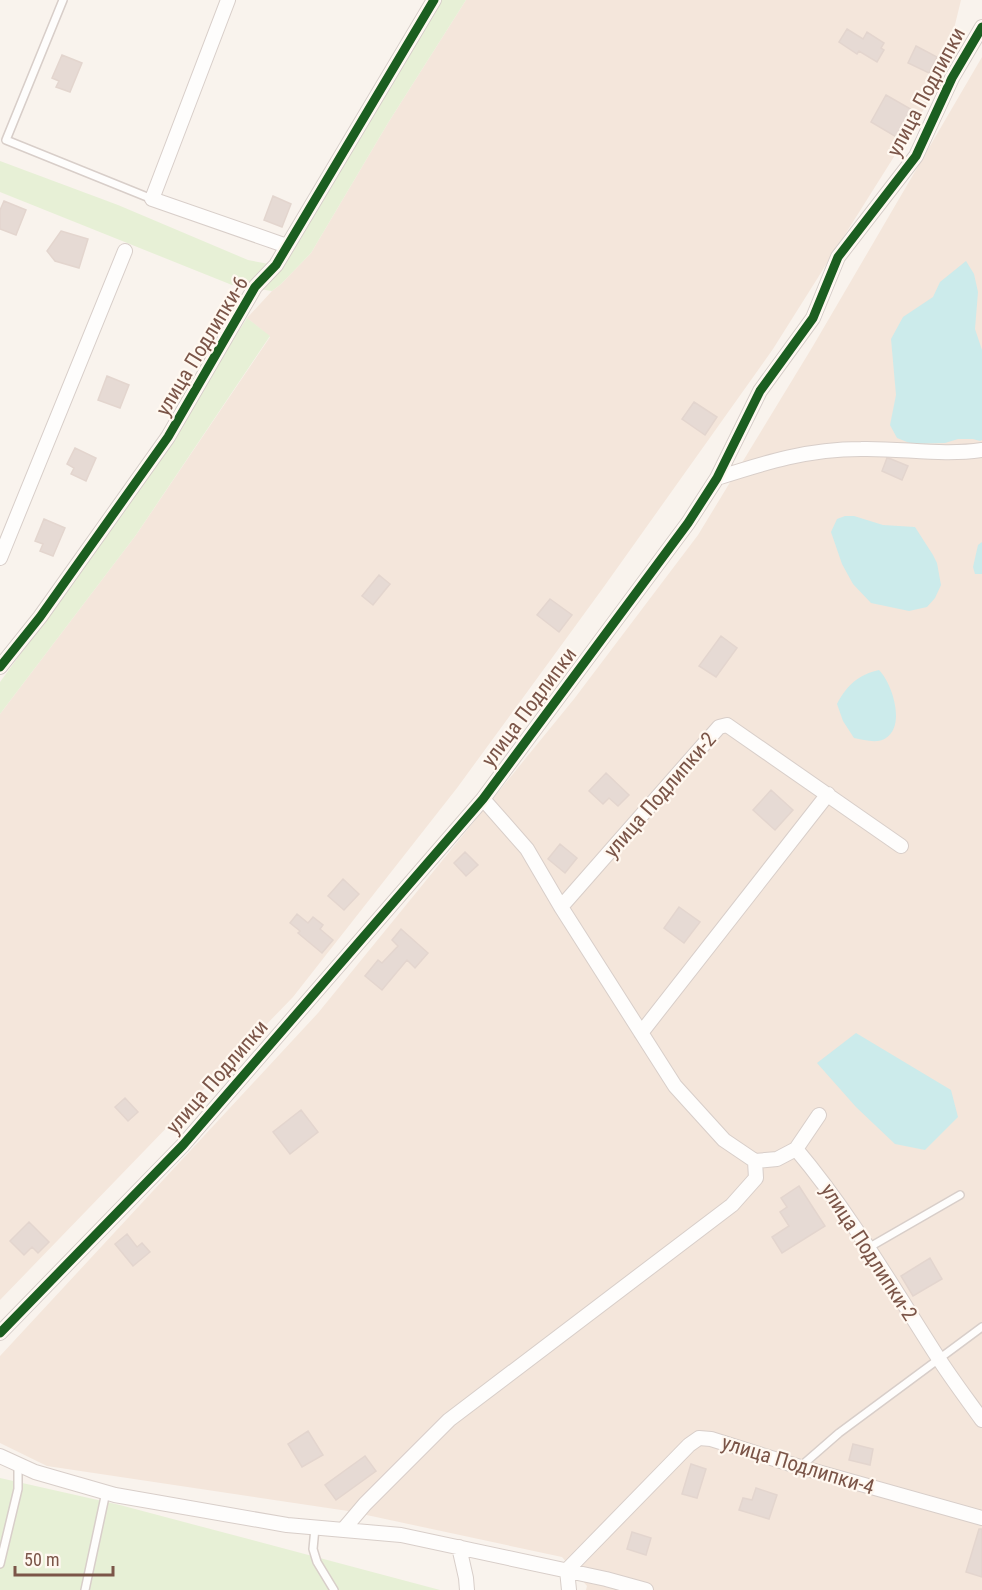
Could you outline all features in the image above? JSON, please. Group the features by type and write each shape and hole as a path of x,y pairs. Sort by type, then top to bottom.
{"street":[{"path":"228,0 152,200 287,246"},
{"name":"улица Подлипки-6","path":"0,667 40,617 168,437 255,287 276,265 434,0"},
{"name":"улица Подлипки","path":"0,1334 183,1145 483,799 688,524 717,478 760,391 813,318 838,257 916,156 952,78 982,27"},
{"path":"0,558 125,251"},
{"path":"717,478 761,463 830,449 864,448 932,453 982,450"},
{"name":"улица Подлипки-2","path":"561,907 719,727 727,725 901,846"},
{"path":"641,1033 828,794"},
{"path":"483,799 527,849 561,907 675,1086 724,1140 755,1161 777,1160 796,1149 819,1115"},
{"name":"улица Подлипки-2","path":"796,1149 817,1174 868,1248 939,1359"},
{"path":"343,1530 365,1504 449,1420 732,1205 756,1178 755,1161"},
{"path":"939,1359 982,1420"},
{"name":"улица Подлипки-4","path":"567,1570 689,1445 699,1438 711,1439 800,1467 982,1518"},
{"path":"0,1456 35,1472 106,1492 286,1526 401,1535 567,1570 646,1590"},
{"path":"459,1547 467,1590"},
{"path":"567,1570 569,1590"}],"lane":[{"path":"63,0 3,139 152,200"},
{"path":"868,1248 960,1195"},
{"path":"800,1467 839,1433 982,1328"},
{"path":"0,1564 18,1489 18,1465"},
{"path":"85,1590 106,1492"},
{"path":"315,1528 313,1549 317,1562 334,1590"}],"shaded area":[{"path":"466,0 961,0 941,82 773,349 457,788 293,997 0,1300 0,714 136,535 270,337 247,318 311,253 388,123"},
{"path":"982,57 982,1590 586,1590 587,1586 562,1557 348,1511 47,1466 0,1443 0,1356 318,1013 574,699 698,535 813,346"}],"green space":[{"path":"439,0 466,0 388,123 311,253 272,291 232,285 0,192 0,161 118,205 248,260 280,266"},
{"path":"247,318 270,336 136,535 0,714 0,682 117,522"},
{"path":"0,1478 120,1505 440,1590 0,1590"}],"water":[{"path":"966,261 974,274 978,292 975,329 982,350 982,440 958,439 945,443 912,444 897,438 890,425 896,395 891,339 903,317 933,297 940,282"},
{"path":"854,516 883,525 915,527 937,563 941,585 935,598 927,607 909,611 871,603 853,584 842,564 831,532 837,519"},
{"path":"982,542 982,574 975,574 973,567 978,545"},
{"path":"879,670 888,684 895,704 895,724 892,732 883,740 871,741 854,738 843,721 837,704 854,682"},
{"path":"856,1033 951,1090 958,1117 925,1150 895,1144 856,1107 817,1063"}],"building":[{"path":"847,29 863,39 867,32 884,43 881,48 884,50 877,62 859,51 857,54 839,42"},
{"path":"916,46 937,57 929,73 908,63"},
{"path":"62,55 82,63 70,92 56,87 59,81 52,78"},
{"path":"886,95 914,111 898,138 871,122"},
{"path":"273,196 291,204 282,227 264,220"},
{"path":"4,201 26,210 16,235 0,229 0,210"},
{"path":"61,231 88,239 79,268 55,261 47,251"},
{"path":"107,376 129,385 120,408 98,400"},
{"path":"694,402 717,417 705,435 682,419"},
{"path":"75,448 96,458 86,481 71,474 74,468 67,464"},
{"path":"887,458 908,466 902,480 882,471"},
{"path":"44,519 65,528 53,556 40,551 43,544 35,541"},
{"path":"379,575 390,584 373,605 362,596"},
{"path":"550,599 572,615 559,632 537,615"},
{"path":"721,636 737,648 716,677 699,666"},
{"path":"606,773 629,795 618,806 609,798 603,804 589,791"},
{"path":"771,790 793,810 775,830 753,810"},
{"path":"560,844 577,858 565,873 548,859"},
{"path":"465,852 478,865 466,876 454,863"},
{"path":"343,879 359,894 344,910 328,896"},
{"path":"679,907 700,922 684,943 664,928"},
{"path":"297,914 308,923 313,917 323,925 320,929 333,940 322,953 298,933 300,931 290,923"},
{"path":"401,929 428,953 415,968 407,960 382,990 365,976 378,960 382,963 398,946 392,940"},
{"path":"125,1098 138,1112 128,1121 115,1107"},
{"path":"301,1110 318,1132 290,1154 273,1132"},
{"path":"799,1186 825,1226 782,1253 772,1237 789,1226 780,1212 787,1207 781,1198"},
{"path":"29,1222 49,1242 38,1253 32,1247 24,1255 10,1241"},
{"path":"127,1234 137,1247 142,1243 150,1252 133,1266 115,1244"},
{"path":"930,1258 942,1279 913,1296 901,1276"},
{"path":"308,1431 323,1455 302,1467 288,1444"},
{"path":"853,1444 873,1449 870,1465 849,1460"},
{"path":"365,1456 376,1471 336,1500 325,1485"},
{"path":"691,1464 706,1469 697,1498 682,1494"},
{"path":"756,1488 777,1495 769,1519 739,1510 743,1498 752,1500"},
{"path":"979,1529 982,1529 982,1577 966,1572"},
{"path":"632,1532 651,1538 646,1555 627,1549"}],"cycle path":[{"path":"0,667 40,617 168,437 255,287 276,265 434,0"},
{"path":"0,1333 183,1145 483,799 688,523 717,478 760,391 813,318 838,257 916,156 952,78 982,27"}]}
